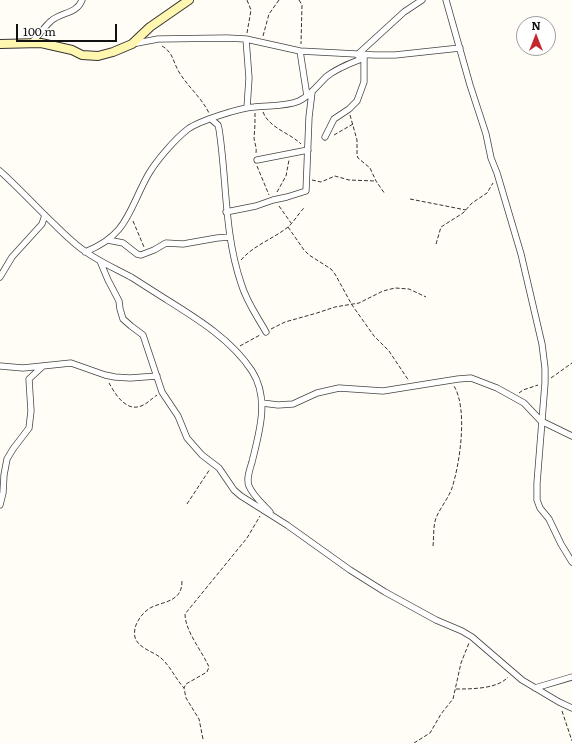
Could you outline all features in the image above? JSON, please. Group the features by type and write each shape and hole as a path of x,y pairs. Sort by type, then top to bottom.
{"street":[{"path":"32,42 52,20 60,15 72,11 80,4 82,0"},
{"path":"0,44 32,42 72,50 82,56 98,56 121,50 132,44 150,27 189,0"},
{"path":"85,252 108,240 122,226 149,174 176,140 189,128 211,119 247,108 291,103 309,94 333,72 362,56 404,12 422,0"},
{"path":"446,0 486,134 491,158 497,173 521,254 542,344 545,383 536,483 537,500 540,508 549,519 561,544 572,562"},
{"path":"132,44 158,39 206,37 246,39 300,50 362,56 395,55 460,48"},
{"path":"246,39 249,78 247,108"},
{"path":"226,212 256,206 274,197 287,197 306,191 309,94 300,50"},
{"path":"325,137 334,119 357,101 362,90 365,74 362,56"},
{"path":"211,119 218,125 219,129 226,212 236,266 245,295 266,332"},
{"path":"257,160 308,150"},
{"path":"0,171 85,252 131,277 194,316 234,350 253,373 262,403 262,419 248,483 273,516"},
{"path":"0,277 12,257 42,224 45,215"},
{"path":"108,240 123,243 139,255 147,254 166,243 183,244 230,237"},
{"path":"100,261 119,300 120,310 124,319 143,335 162,392 178,416 187,438 202,455 223,473 234,490 248,502 273,516 350,570 385,592 436,620 472,637 512,672 535,688 572,708"},
{"path":"0,366 23,368 71,363 105,376 130,378 157,376"},
{"path":"0,505 7,459 29,428 31,411 29,379 42,367"},
{"path":"262,403 278,405 293,404 317,393 339,388 383,391 466,378 476,379 497,388 524,403 541,421 572,436"},
{"path":"535,688 572,677"}],"path":[{"path":"246,39 251,10 247,0"},
{"path":"262,42 269,14 279,0"},
{"path":"299,0 302,5 300,50"},
{"path":"158,39 162,46 170,52 179,71 201,99 211,119"},
{"path":"261,106 266,118 284,133 293,137 308,150"},
{"path":"348,109 357,140 358,158 370,168 384,194"},
{"path":"290,153 286,176 274,197 291,224"},
{"path":"436,244 441,227 487,193 497,173"},
{"path":"307,176 317,182 325,181 336,176 349,180 376,181"},
{"path":"410,199 466,210"},
{"path":"236,266 248,253 288,227 304,208"},
{"path":"130,213 147,254"},
{"path":"288,227 309,255 331,269 341,283 352,305 374,336 389,351 412,386"},
{"path":"234,350 241,344 285,322 335,307 361,303 383,291 395,288 409,290 426,297"},
{"path":"515,398 523,390 545,383 572,363"},
{"path":"105,376 121,401 132,407 139,407 146,404 162,392"},
{"path":"433,546 435,522 448,497 458,464 462,408 460,398 451,381"},
{"path":"187,504 214,464"},
{"path":"184,688 186,684 209,670 204,656 191,634 185,614 247,538 260,515 258,507"},
{"path":"182,581 181,592 176,596 151,607 145,612 136,625 135,637 139,644 156,654 168,665 175,678 184,688 186,698 199,719 204,739"},
{"path":"414,743 433,730 441,714 453,699 461,663 472,637"},
{"path":"455,689 484,687 503,682 508,679 512,672"},
{"path":"559,702 572,741"}]}
